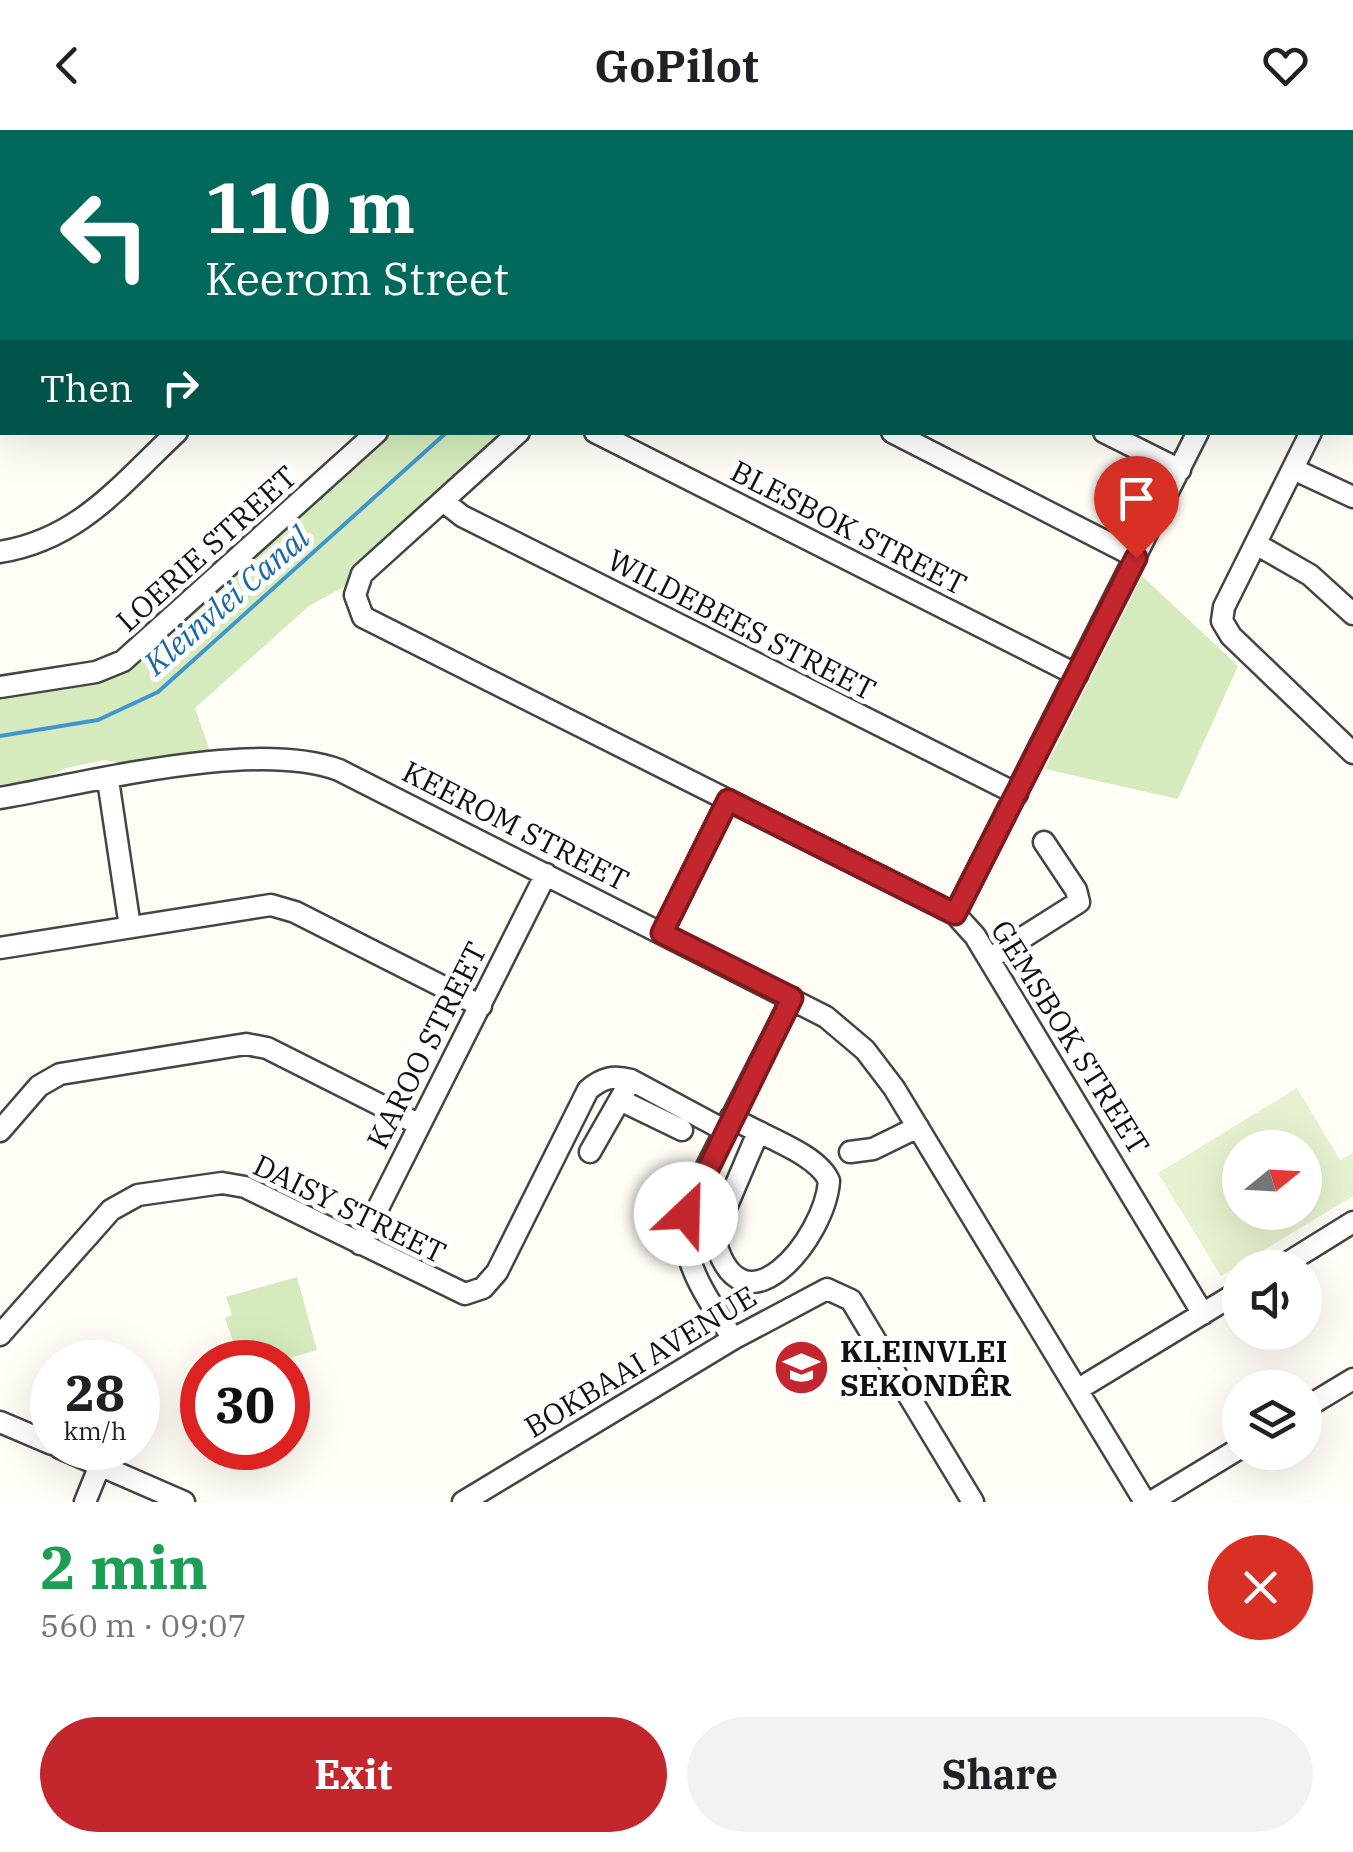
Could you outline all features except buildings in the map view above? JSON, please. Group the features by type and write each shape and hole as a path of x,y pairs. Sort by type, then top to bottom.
{"street":[{"path":"0,552 31,547 64,532 175,435"},
{"name":"LOERIE STREET","path":"0,688 96,672 124,661 374,435"},
{"path":"443,501 516,435"},
{"name":"BLESBOK STREET","path":"601,435 1077,675"},
{"path":"898,435 1136,558"},
{"path":"1110,435 1180,470"},
{"path":"955,914 1197,435"},
{"path":"1310,435 1223,611 1224,627 1353,753"},
{"path":"1293,469 1353,497"},
{"name":"GEMSBOK STREET","path":"443,501 362,574 355,588 356,603 369,622 955,914 990,960 1203,1314"},
{"name":"WILDEBEES STREET","path":"443,501 462,516 1016,794"},
{"path":"1256,544 1310,575 1353,614"},
{"name":"KEEROM STREET","path":"0,798 258,756 308,760 339,770 826,1017 865,1050 918,1127 1148,1502"},
{"path":"108,780 130,927"},
{"path":"662,933 728,800"},
{"path":"990,960 1078,902 1076,890 1044,842"},
{"name":"KAROO STREET","path":"360,1244 546,874"},
{"path":"0,948 252,905 283,908 480,1006"},
{"path":"733,1339 688,1265 683,1229 690,1200 792,998"},
{"path":"0,1131 39,1086 60,1074 246,1044 267,1048 420,1125"},
{"name":"DAISY STREET","path":"0,1335 101,1219 126,1200 222,1182 255,1202 360,1244 452,1291 474,1292 490,1281 588,1090 607,1078 631,1080"},
{"path":"590,1152 631,1080 757,1134 819,1164 830,1182 829,1191 786,1270 752,1282 736,1277 716,1246 715,1225 757,1134"},
{"path":"620,1100 682,1130"},
{"path":"850,1152 873,1149 918,1127"},
{"path":"1308,1250 1353,1222"},
{"path":"706,1294 736,1277"},
{"name":"BOKBAAI AVENUE","path":"464,1502 816,1292 839,1292 851,1300 973,1502"},
{"path":"1077,1390 1222,1302"},
{"path":"1322,1398 1353,1379"},
{"path":"0,1422 30,1435"},
{"path":"1148,1502 1222,1459"},
{"path":"85,1502 98,1470"},
{"path":"111,1470 184,1502"}],"green space":[{"path":"383,435 502,435 355,567 351,583 309,606 195,708 210,751 129,765 104,760 66,768 42,779 0,785 0,694 97,678"},
{"path":"1142,576 1238,666 1178,799 1045,769"},
{"path":"1297,1088 1340,1160 1353,1153 1353,1196 1322,1215 1322,1130 1228,1130"},
{"path":"1222,1134 1222,1230 1297,1230 1264,1250 1222,1250 1221,1276 1158,1173"},
{"path":"297,1277 317,1350 310,1352 310,1340 232,1340 225,1318 232,1315 226,1297"}],"waterway":[{"name":"Kleinvlei Canal","path":"0,736 98,720 158,692 444,435"}],"place":[{"name":"KLEINVLEI SEKONDÊR","path":"801,1367"}],"route":[{"path":"686,1214 792,998 662,933 728,800 955,914 1136,558"}]}
